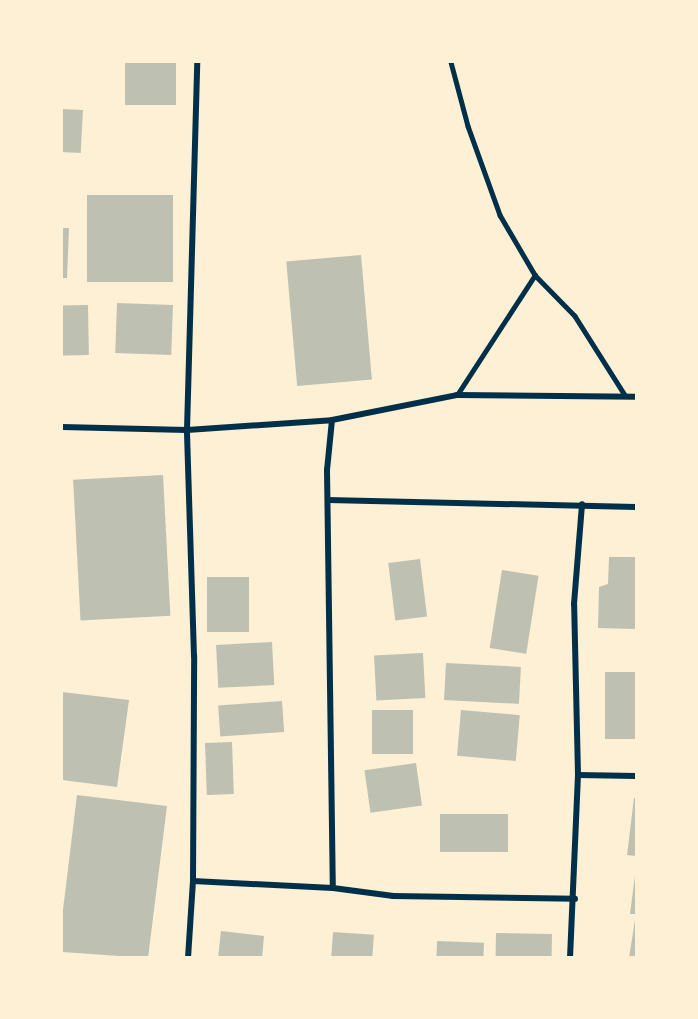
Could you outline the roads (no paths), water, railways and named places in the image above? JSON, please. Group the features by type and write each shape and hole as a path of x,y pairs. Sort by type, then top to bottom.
{"street":[{"path":"188,957 193,881 194,656 187,430 197,62"},
{"path":"62,427 187,430 332,420 457,395 625,395 636,397"},
{"path":"332,420 328,500 333,888"},
{"path":"328,500 636,507"},
{"path":"570,957 575,899 578,775 574,604 582,504"},
{"path":"578,775 636,776"},
{"path":"193,881 333,888 393,896 575,899"}],"lane":[{"path":"451,62 468,126 500,215 535,275 575,316 625,395"},
{"path":"457,395 535,275"}]}
